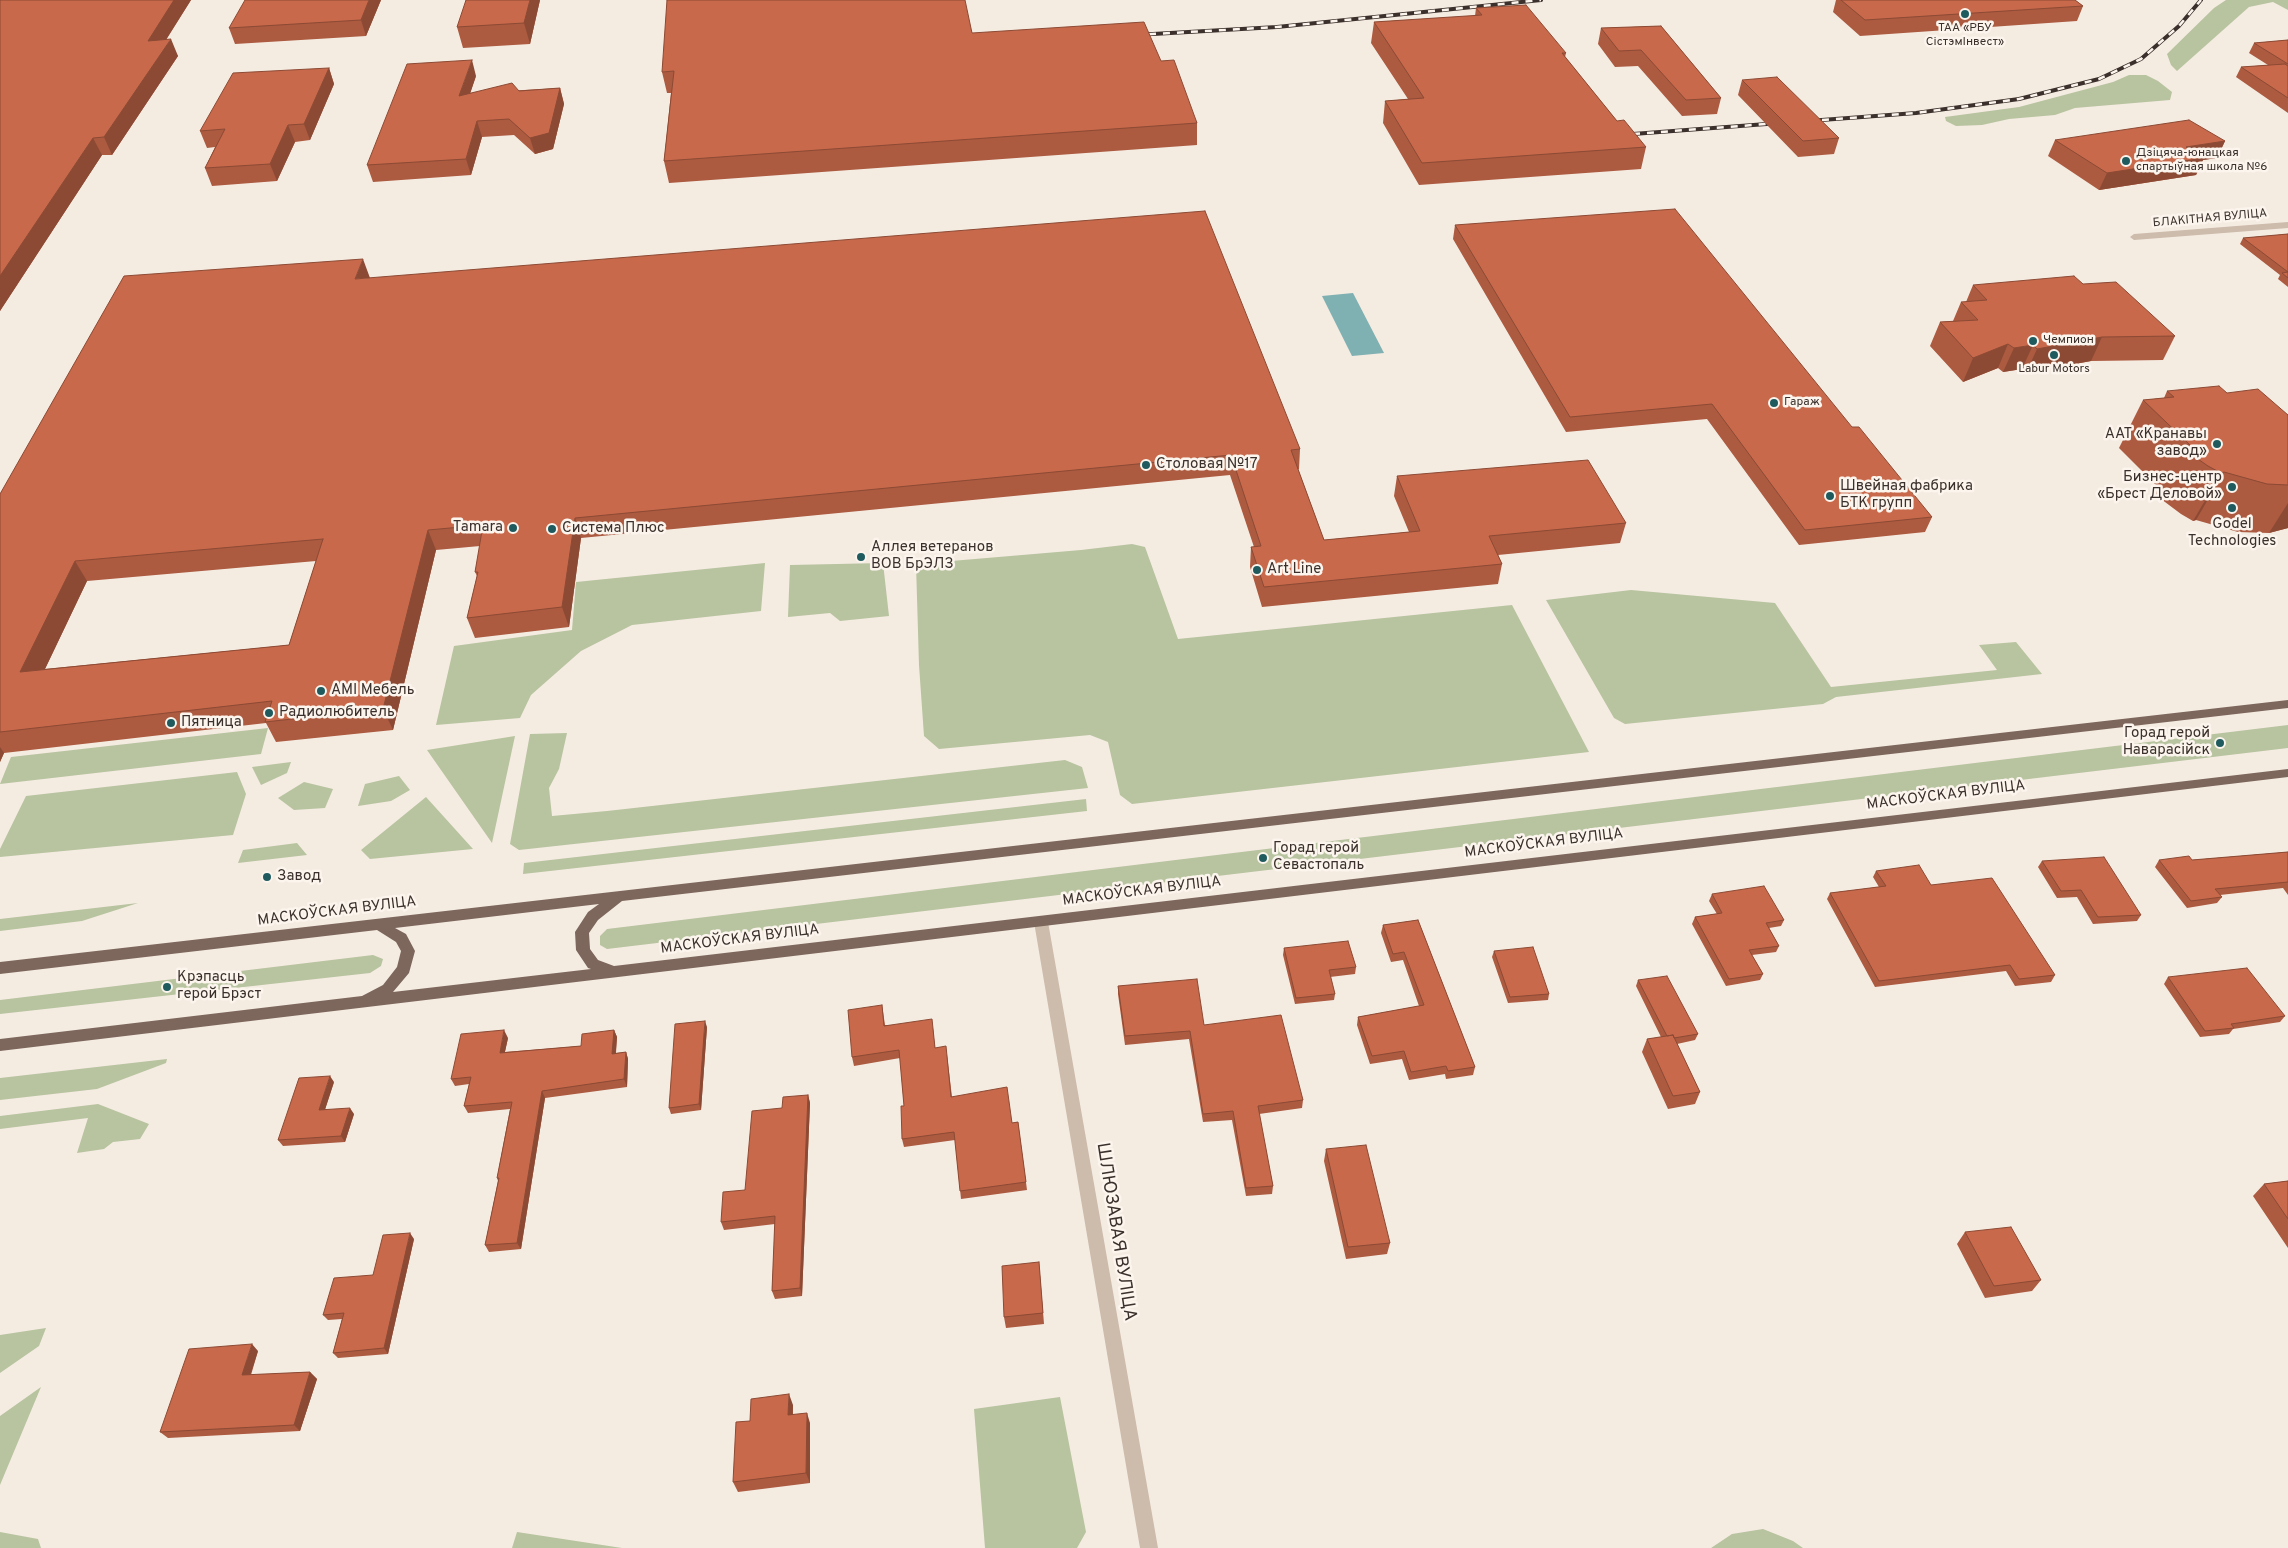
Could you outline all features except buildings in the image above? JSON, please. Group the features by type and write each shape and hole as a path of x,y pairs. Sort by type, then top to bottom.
{"main road":[{"name":"МАСКОЎСКАЯ ВУЛІЦА","path":"0,968 2288,704"},
{"name":"МАСКОЎСКАЯ ВУЛІЦА","path":"0,1045 2288,772"},
{"path":"616,972 593,964 583,950 582,932 593,916 618,898"},
{"path":"357,1003 388,989 404,969 408,951 401,938 380,925"}],"street":[{"name":"БЛАКІТНАЯ ВУЛІЦА","path":"2134,237 2288,225"},
{"name":"ШЛЮЗАВАЯ ВУЛІЦА","path":"1041,922 1149,1548"}],"green space":[{"path":"2226,0 2288,0 2288,10 2273,2 2249,7 2177,71 2171,65 2167,54 2214,8"},
{"path":"2129,75 2146,75 2158,81 2172,92 2170,100 2075,108 2055,115 2009,119 1982,125 1956,126 1946,121 1945,117 2019,107 2113,82"},
{"path":"1132,544 1145,547 1178,639 1512,605 1589,752 1132,804 1120,795 1108,742 1090,735 939,749 924,736 919,665 916,564"},
{"path":"765,563 761,611 632,625 581,651 531,695 520,718 436,725 454,646 572,630 576,582"},
{"path":"883,563 889,616 840,621 830,613 788,617 790,565"},
{"path":"1631,590 1775,603 1831,687 1997,670 1979,645 2016,642 2042,674 1836,697 1823,704 1625,724 1614,718 1546,600"},
{"path":"2288,725 2288,748 607,949 600,945 600,936 607,929"},
{"path":"268,728 261,754 0,784 11,757"},
{"path":"567,733 559,769 549,788 552,816 1065,760 1082,767 1088,788 519,850 510,844 530,734"},
{"path":"515,736 492,843 427,750"},
{"path":"291,762 287,773 261,785 252,767"},
{"path":"237,772 246,794 233,835 0,857 0,849 26,796"},
{"path":"399,776 410,790 391,801 358,806 365,784"},
{"path":"304,782 333,789 325,808 294,810 278,798"},
{"path":"426,797 473,849 370,859 361,850"},
{"path":"1086,799 1087,811 523,874 524,863"},
{"path":"297,843 307,855 238,863 243,850"},
{"path":"138,903 82,921 0,931 0,919"},
{"path":"373,955 383,959 381,966 370,973 0,1014 0,1000"},
{"path":"167,1059 166,1063 97,1089 0,1100 0,1078"},
{"path":"98,1104 149,1124 140,1139 113,1142 104,1149 77,1153 88,1118 0,1129 0,1116"},
{"path":"46,1328 39,1346 0,1373 0,1335"},
{"path":"41,1387 0,1485 0,1416"},
{"path":"1060,1397 1086,1532 1077,1548 985,1548 974,1409"},
{"path":"1763,1529 1793,1541 1803,1548 1711,1548 1732,1534"},
{"path":"0,1532 38,1539 41,1548 0,1548"},
{"path":"517,1532 622,1548 512,1548"}],"water":[{"path":"1353,293 1384,353 1352,356 1322,296"}],"railway":[{"path":"1135,35 1277,27 1541,0"},
{"path":"1808,121 1916,113 2019,99 2099,79 2141,59 2179,26 2201,0"},
{"path":"1633,134 1780,123"}],"place":[{"name":"ТАА «РБУ СістэмІнвест»","path":"1965,14"},
{"name":"Дзіцяча-юнацкая спартыўная школа №6","path":"2126,161"},
{"name":"Чемпион","path":"2033,341"},
{"name":"Labur Motors","path":"2054,355"},
{"name":"Гараж","path":"1774,403"},
{"name":"ААТ «Кранавы завод»","path":"2217,444"},
{"name":"Столовая №17","path":"1146,465"},
{"name":"Бизнес-центр «Брест Деловой»","path":"2232,487"},
{"name":"Швейная фабрика БТК групп","path":"1830,496"},
{"name":"Godel Technologies","path":"2232,508"},
{"name":"Tamara","path":"513,528"},
{"name":"Система Плюс","path":"552,529"},
{"name":"Аллея ветеранов ВОВ БрЭЛЗ","path":"861,557"},
{"name":"Art Line","path":"1257,570"},
{"name":"AMI Мебель","path":"321,691"},
{"name":"Радиолюбитель","path":"269,713"},
{"name":"Пятница","path":"171,723"},
{"name":"Горад герой Наварасійск","path":"2220,743"},
{"name":"Горад герой Севастопаль","path":"1263,858"},
{"name":"Завод","path":"267,877"},
{"name":"Крэпасць герой Брэст","path":"167,987"}]}
